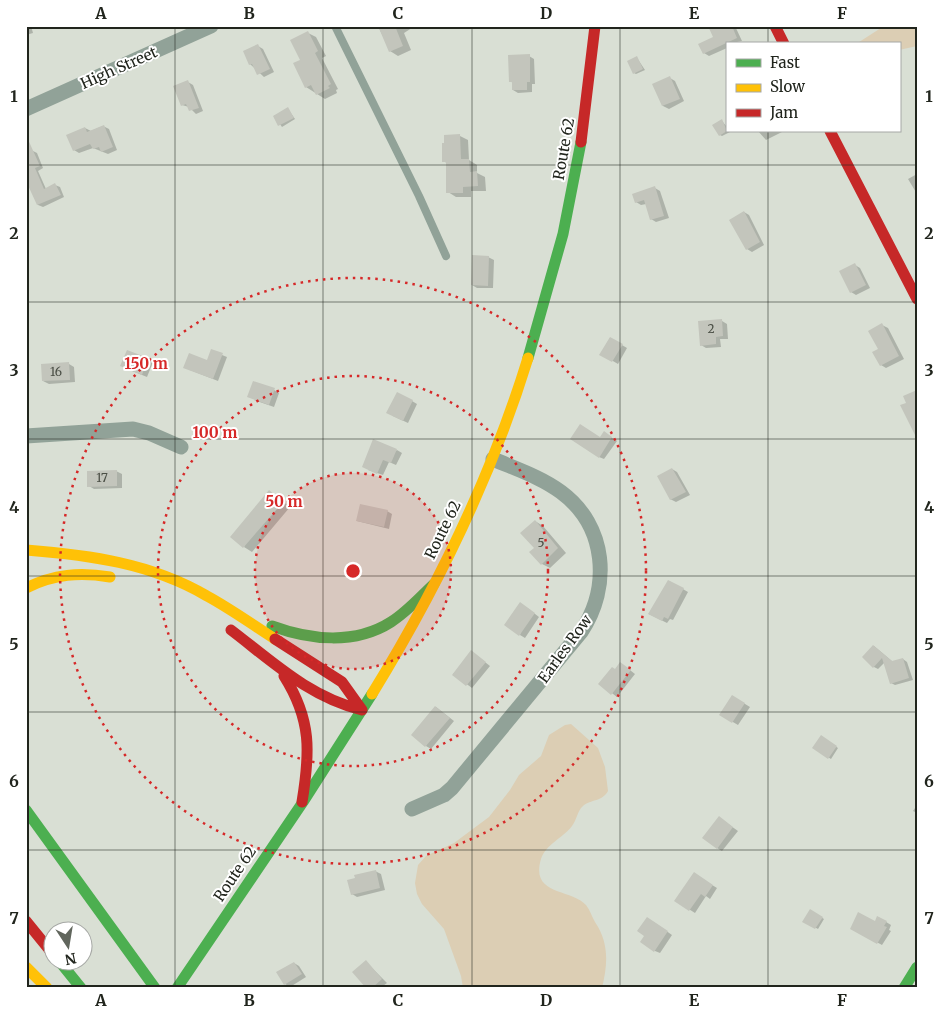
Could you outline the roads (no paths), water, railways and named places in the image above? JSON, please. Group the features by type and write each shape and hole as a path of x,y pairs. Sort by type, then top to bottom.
{"main road":[{"name":"Route 62","path":"177,988 362,710 434,584 493,459 535,338 564,230 585,114 595,26"},
{"path":"775,26 783,42"},
{"path":"831,132 915,291"},
{"path":"26,550 87,555 129,564 162,575 293,634 313,638 340,638 360,635 384,626 403,612 434,584"},
{"path":"26,588 46,579 71,573 90,573 119,579"},
{"path":"220,602 342,682 362,710"},
{"path":"222,624 324,700 362,710"},
{"path":"279,668 299,699 307,727 308,766 302,802"},
{"path":"26,810 155,988"},
{"path":"62,881 150,988"},
{"path":"26,921 42,941"},
{"path":"26,967 47,988"},
{"path":"904,988 917,967"},
{"path":"68,972 81,988"}],"street":[{"name":"High Street","path":"26,109 211,26"},
{"path":"26,436 133,429 149,432 181,448"},
{"name":"Earles Row","path":"412,809 444,795 452,788 581,632 594,609 598,597 601,571 599,552 593,533 580,511 552,486 493,459"}],"lane":[{"path":"335,26 419,196 446,256"}]}
